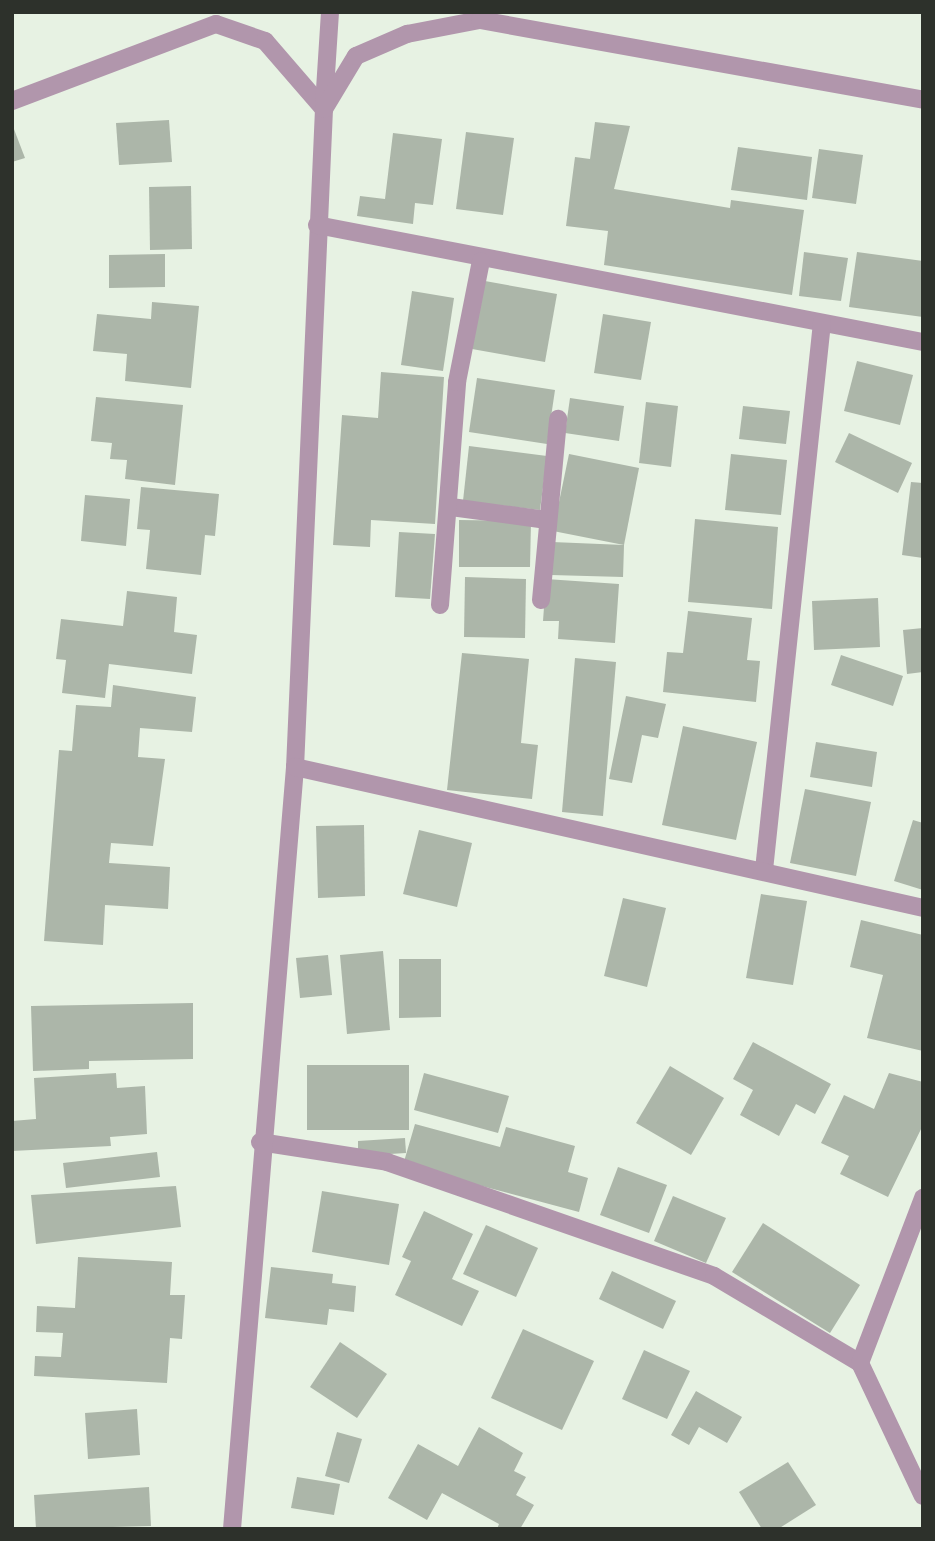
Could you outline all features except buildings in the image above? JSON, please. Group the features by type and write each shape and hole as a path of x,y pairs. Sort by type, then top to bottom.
{"street":[{"path":"232,1529 260,1142 295,767 317,225 330,12"},
{"path":"324,109 356,57 407,34 480,20 923,100"},
{"path":"12,101 216,24 265,41 324,109"},
{"path":"317,225 481,261 923,342"},
{"path":"440,605 451,507 457,382 481,261"},
{"path":"764,870 822,323"},
{"path":"541,600 558,419"},
{"path":"451,507 547,520"},
{"path":"295,767 764,870 923,908"},
{"path":"260,1142 387,1162 714,1276 860,1363 923,1496"},
{"path":"860,1363 923,1198"}]}
